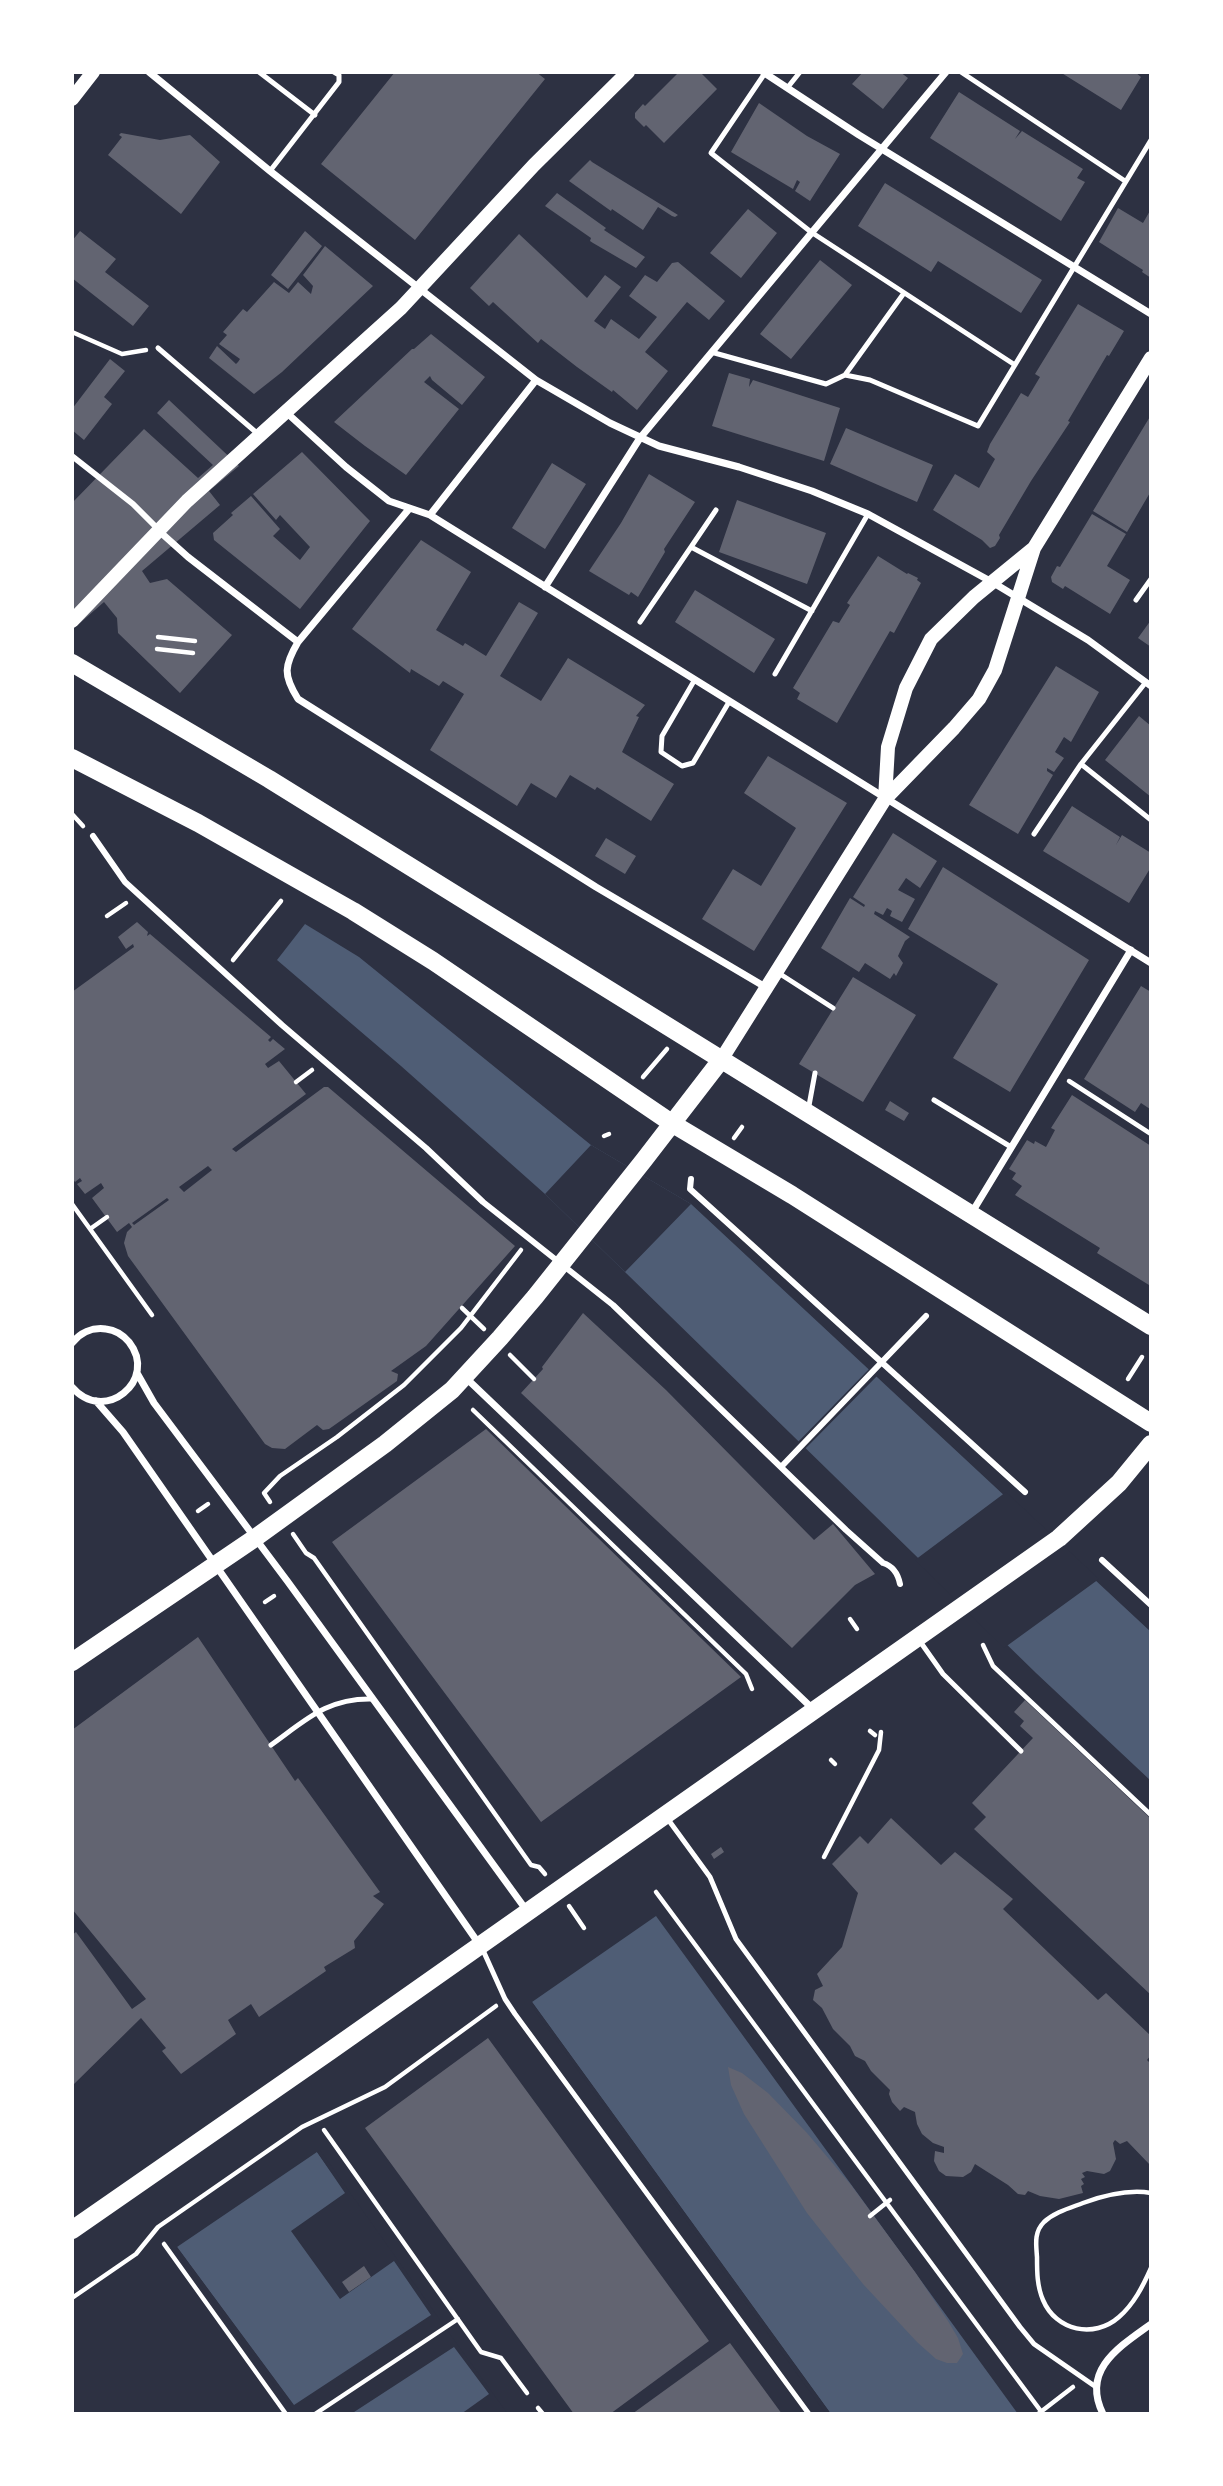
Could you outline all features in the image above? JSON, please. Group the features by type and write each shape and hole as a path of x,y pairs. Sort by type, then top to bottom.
{"main road":[{"path":"72,99 93,72"},
{"path":"72,621 158,529 420,288 534,164 628,72"},
{"path":"72,1662 255,1538 406,1428 459,1384 586,1234 721,1060 885,799 979,699 995,670 1034,548 1151,358"},
{"path":"885,799 888,747 906,688 931,639 958,611 1034,548"},
{"path":"72,663 269,779 1151,1326"},
{"path":"72,758 198,823 353,911 433,961 673,1124 792,1195 1151,1423"},
{"path":"72,2230 1059,1538 1119,1483 1151,1444"}],"street":[{"path":"149,72 536,380 659,446 739,467 812,491 868,514 1019,598 1088,640 1149,684"},
{"path":"764,72 881,148 1151,314"},
{"path":"545,587 640,438 946,72"},
{"path":"430,515 536,380"},
{"path":"287,413 346,467 389,501 430,515 1151,963"},
{"path":"72,456 133,504 188,557 298,642"},
{"path":"409,509 298,642 288,659 286,673 298,699 606,894 767,988"},
{"path":"93,836 125,882 139,895 426,1148 483,1202 613,1305 846,1530 883,1563 890,1565 900,1584"},
{"path":"970,1214 1131,950"},
{"path":"691,1179 690,1189 1025,1492"},
{"path":"781,1467 926,1316"},
{"path":"72,1343 86,1332 106,1329 116,1332 125,1337 136,1354 137,1373 133,1383 118,1398 107,1402 86,1399 72,1387"},
{"path":"137,1373 154,1403 527,1912"},
{"path":"459,1384 525,1434 814,1710"},
{"path":"96,1401 122,1432 216,1565 480,1945"},
{"path":"1102,1560 1151,1605"},
{"path":"1103,2414 1096,2395 1098,2376 1108,2358 1151,2324"}],"lane":[{"path":"259,72 315,115"},
{"path":"270,170 339,82 339,75 334,72"},
{"path":"764,72 711,153 811,233 1015,365"},
{"path":"788,87 800,72"},
{"path":"961,72 1125,181"},
{"path":"845,375 870,380 978,426 1151,139"},
{"path":"711,352 826,384 845,375 904,293"},
{"path":"158,348 261,437"},
{"path":"640,622 716,510"},
{"path":"775,674 868,514"},
{"path":"691,547 812,611"},
{"path":"1136,600 1151,579"},
{"path":"694,681 662,736 661,752 682,766 693,763 729,702"},
{"path":"1034,834 1081,764 1149,684"},
{"path":"1081,764 1151,820"},
{"path":"777,971 834,1008"},
{"path":"807,1114 816,1073"},
{"path":"934,1101 1011,1147"},
{"path":"918,1637 943,1674 1021,1751"},
{"path":"271,1745 335,1702 353,1698 372,1699"},
{"path":"665,1815 710,1877 736,1939 1020,2327 1034,2344 1096,2387"},
{"path":"480,1945 505,1999 515,2014 809,2414"}],"path":[{"path":"72,332 122,354 158,348"},
{"path":"158,637 195,641"},
{"path":"158,649 193,653"},
{"path":"107,916 139,895"},
{"path":"223,971 281,901"},
{"path":"643,1077 667,1049"},
{"path":"1056,1073 1151,1134"},
{"path":"734,1138 742,1127"},
{"path":"72,1205 152,1315"},
{"path":"90,1229 107,1217"},
{"path":"264,1493 280,1476 337,1437 404,1385 461,1328 530,1238"},
{"path":"1128,1378 1142,1357"},
{"path":"459,1384 746,1674 752,1689"},
{"path":"198,1511 208,1504"},
{"path":"306,1553 314,1558 531,1865"},
{"path":"265,1602 274,1596"},
{"path":"850,1619 857,1629"},
{"path":"983,1645 993,1666 1151,1815"},
{"path":"870,1731 875,1735"},
{"path":"824,1857 879,1750 881,1732"},
{"path":"656,1892 1040,2413 1077,2382"},
{"path":"72,2298 136,2254 158,2227 302,2127 384,2087 481,2016"},
{"path":"324,2130 481,2352 501,2358 527,2393"},
{"path":"1151,2193 1123,2192 1095,2199 1063,2211 1044,2222 1036,2234 1037,2278 1043,2301 1055,2317 1069,2327 1090,2331 1109,2324 1129,2306 1151,2268"},
{"path":"870,2216 890,2200"},
{"path":"163,2244 286,2414"},
{"path":"315,2414 458,2319"},
{"path":"538,2407 543,2414"}],"water":[{"path":"305,924 359,957 591,1145 691,1204 1151,1632 1151,1781 1036,1673 545,1194 277,960"},
{"path":"656,1916 1018,2414 831,2414 532,2002"},
{"path":"317,2152 504,2414 300,2414 177,2247"}],"pier":[{"path":"591,1145 691,1204 625,1272 545,1194"},
{"path":"871,1367 879,1374 803,1451 796,1444"},
{"path":"1006,1492 1099,1579 1004,1648 915,1560"},
{"path":"532,2002 831,2414 826,2414 530,2004"},
{"path":"320,2150 508,2414 461,2414 489,2394 454,2347 351,2414 296,2414 175,2250 177,2247 294,2405 431,2315 394,2261 340,2299 291,2231 345,2193 317,2152"}],"building":[{"path":"395,72 536,72 545,79 415,240 321,164"},
{"path":"679,72 700,72 717,89 664,143 635,118 635,113"},
{"path":"863,72 900,72 908,78 883,109 852,84"},
{"path":"1060,72 1135,72 1141,77 1121,110"},
{"path":"959,92 1020,131 1015,139 1022,131 1083,169 1077,178 1085,182 1061,221 930,138"},
{"path":"759,103 807,136 840,154 810,201 795,191 800,182 797,180 793,189 731,152"},
{"path":"121,133 160,140 190,135 220,162 181,214 108,155 122,137 119,135"},
{"path":"590,160 678,215 672,216 658,207 643,230 612,209 611,211 569,181"},
{"path":"885,183 1042,280 1021,313 938,261 931,272 858,226"},
{"path":"557,193 606,228 604,230 645,257 636,268 590,241 591,238 545,206"},
{"path":"1118,208 1143,223 1151,209 1151,278 1099,242"},
{"path":"748,209 777,233 741,278 710,253"},
{"path":"80,231 116,259 105,272 149,306 133,326 72,278 72,241"},
{"path":"305,231 322,246 288,289 271,275"},
{"path":"519,234 587,298 605,275 621,287 594,321 605,329 611,319 639,339 657,317 629,296 645,275 657,282 672,263 678,262 725,301 709,320 687,302 645,352 668,371 637,410 541,339 538,343 493,302 489,306 470,288"},
{"path":"325,246 373,286 282,372 254,394 209,358 217,346 236,364 238,362 240,359 219,344 227,335 223,332 243,309 247,312 274,282 289,293 298,282 311,294 313,286 303,275"},
{"path":"820,260 852,285 791,359 760,334"},
{"path":"1078,304 1124,331 1031,481 999,535 1000,538 995,546 990,548 982,540 933,510 955,474 979,488 995,459 987,452 990,444 1021,393 1028,397 1040,377 1035,374"},
{"path":"431,334 485,377 462,405 430,376 424,382 459,409 406,475 334,422"},
{"path":"110,359 125,371 104,397 112,404 84,440 72,430 72,409"},
{"path":"729,373 750,379 749,387 753,380 840,408 824,461 712,426"},
{"path":"169,400 239,466 209,491 220,505 142,571 150,583 167,579 232,635 180,693 118,633 117,618 104,602 72,630 72,503 144,429 198,478 213,465 157,413"},
{"path":"1151,415 1151,491 1127,532 1093,511"},
{"path":"846,428 933,465 917,502 830,464"},
{"path":"302,452 370,521 300,609 214,540 213,533 251,496 280,529 273,536 300,560 310,547 280,515 276,520 253,494"},
{"path":"552,463 586,484 545,549 512,528"},
{"path":"649,474 695,502 664,549 665,552 638,597 631,592 629,595 589,571"},
{"path":"737,500 826,533 807,584 719,552"},
{"path":"1092,514 1126,534 1107,566 1130,580 1110,614 1065,586 1063,589 1052,582 1051,577"},
{"path":"421,540 471,572 436,630 486,656 519,602 538,613 500,676 541,701 568,658 645,705 636,716 639,717 622,752 674,784 651,821 597,787 595,790 570,775 556,798 531,783 517,806 430,750 464,694 443,681 439,686 411,669 410,673 352,629"},
{"path":"878,556 918,578 921,583 894,633 890,631 837,723 797,699 800,693 793,688 833,621 839,623 850,605 847,603"},
{"path":"695,590 775,639 754,673 675,622"},
{"path":"1151,620 1151,647 1138,638"},
{"path":"1056,666 1099,692 1071,742 1064,737 1055,752 1064,758 1054,772 1047,768 1053,775 1018,834 969,805"},
{"path":"1139,716 1151,726 1151,797 1105,760"},
{"path":"768,756 847,803 754,951 702,919 733,869 761,886 796,828 744,793"},
{"path":"1072,806 1120,837 1116,845 1122,835 1151,853 1151,867 1129,903 1043,851"},
{"path":"893,833 937,861 920,888 906,878 898,890 915,899 902,922 890,916 892,911 887,908 883,915 875,911 874,914 910,937 898,956 903,963 896,976 894,973 890,979 865,963 859,972 821,948 850,898 864,907 865,905 853,897"},
{"path":"606,838 636,856 625,874 595,856"},
{"path":"943,867 1089,960 1010,1092 953,1058 998,984 908,929"},
{"path":"137,922 148,932 147,936 150,934 271,1037 268,1040 270,1042 273,1039 285,1049 265,1064 268,1068 279,1061 306,1094 232,1149 236,1152 324,1087 328,1087 515,1246 426,1346 391,1371 398,1374 397,1381 329,1429 323,1430 317,1425 285,1449 272,1448 265,1444 128,1256 124,1243 127,1232 132,1227 129,1223 117,1232 92,1198 104,1188 101,1183 85,1194 77,1184 82,1181 80,1178 75,1182 72,1178 72,992 134,947 133,944 126,949 118,937","holes":["208,1166 212,1170 184,1192 179,1187","167,1198 169,1200 134,1225 132,1223"]},
{"path":"853,977 916,1015 863,1102 799,1064"},
{"path":"1141,986 1151,992 1151,1107 1150,1109 1141,1103 1135,1112 1084,1079"},
{"path":"1072,1095 1151,1146 1149,1285 1097,1253 1100,1248 1015,1195 1022,1186 1012,1179 1016,1173 1009,1169 1027,1140 1046,1147 1055,1130 1051,1128"},
{"path":"890,1101 909,1113 904,1121 885,1110"},
{"path":"583,1313 666,1390 814,1540 833,1524 875,1574 855,1585 792,1648 521,1393 543,1369"},
{"path":"486,1429 741,1677 541,1822 332,1542"},
{"path":"198,1637 295,1781 298,1778 380,1892 373,1896 384,1904 354,1941 355,1948 324,1967 326,1971 259,2017 251,2004 228,2020 236,2034 181,2074 162,2051 166,2048 141,2018 72,2086 72,1935 76,1932 132,2009 146,1999 72,1909 72,1730"},
{"path":"1025,1700 1151,1819 1151,1995 974,1829 986,1817 972,1803 1033,1738 1020,1726 1024,1721 1014,1712"},
{"path":"891,1818 941,1865 955,1852 1013,1899 1003,1909 1098,2000 1106,1993 1151,2036 1151,2055 1147,2060 1151,2064 1151,2166 1127,2141 1120,2144 1115,2140 1113,2143 1116,2159 1110,2171 1104,2174 1087,2171 1082,2173 1085,2177 1081,2179 1084,2184 1081,2186 1083,2193 1059,2199 1028,2191 1025,2195 1018,2194 975,2164 971,2172 963,2177 946,2176 939,2171 934,2161 935,2151 944,2153 944,2147 933,2143 922,2134 915,2112 904,2107 900,2111 892,2102 890,2090 865,2061 855,2056 850,2046 833,2029 822,2008 813,2000 815,1990 823,1986 817,1974 842,1947 858,1893 832,1864 860,1836 868,1844"},
{"path":"721,1847 724,1852 714,1859 711,1854"},
{"path":"488,2038 709,2341 610,2414 574,2414 365,2128"},
{"path":"728,2067 742,2073 768,2093 807,2133 851,2185 948,2321 963,2354 957,2363 936,2359 917,2342 863,2284 807,2213 744,2114 731,2085"},
{"path":"364,2266 371,2277 349,2292 342,2282"},
{"path":"730,2343 782,2414 632,2414"}]}
